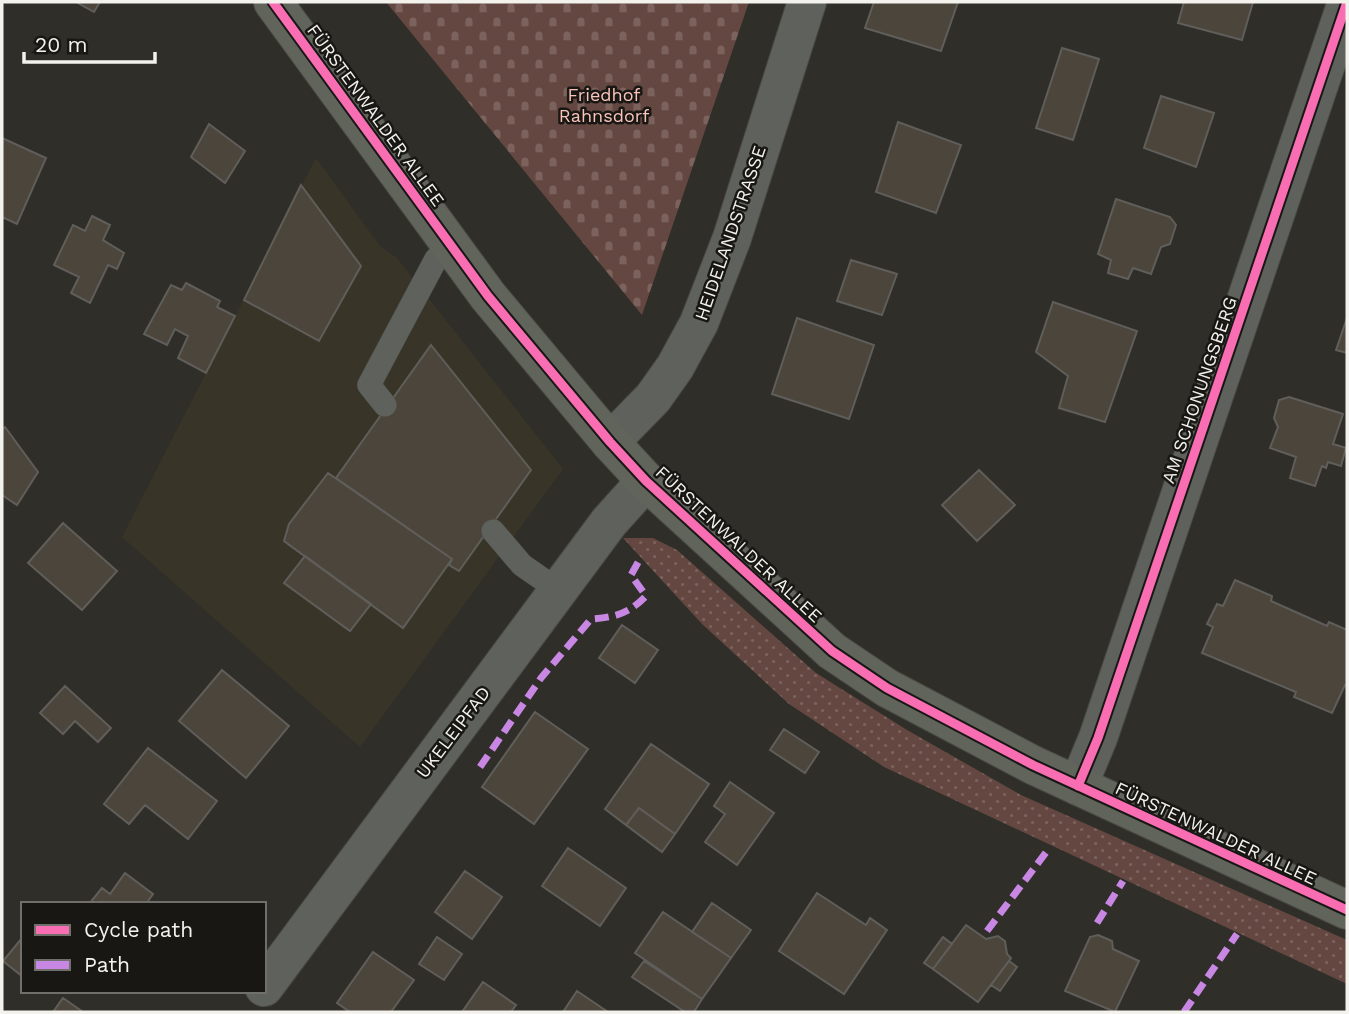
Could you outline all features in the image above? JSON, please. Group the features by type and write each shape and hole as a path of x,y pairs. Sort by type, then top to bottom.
{"main road":[{"name":"FÜRSTENWALDER ALLEE","path":"273,2 488,296 610,442 646,481 832,651 887,688 1078,786 1347,910"}],"street":[{"name":"HEIDELANDSTRASSE","path":"610,442 653,398 675,367 699,323 732,238 807,2"},
{"name":"AM SCHONUNGSBERG","path":"1078,786 1098,738 1347,2"},
{"name":"UKELEIPFAD","path":"266,984 617,511 646,481"},
{"path":"245,1012 259,993"}],"lane":[{"path":"385,405 369,385 436,259 453,246"},
{"path":"493,531 522,565 558,590"}],"shaded area":[{"path":"316,158 380,246 397,258 563,469 360,747 122,537"}],"green space":[{"name":"Friedhof Rahnsdorf","path":"386,2 749,2 642,315"},
{"path":"623,538 653,538 677,550 816,673 907,730 1021,795 1347,940 1347,984 884,767 789,704 702,624"}],"building":[{"path":"76,2 100,2 94,12"},
{"path":"874,2 958,2 941,51 865,28"},
{"path":"1184,2 1253,2 1242,40 1178,23"},
{"path":"1062,48 1099,59 1073,140 1036,128"},
{"path":"1161,96 1214,113 1196,167 1144,148"},
{"path":"898,122 961,145 936,213 876,192"},
{"path":"209,124 245,151 225,183 191,157"},
{"path":"2,138 46,158 17,224 2,217"},
{"path":"301,185 361,266 319,341 244,300"},
{"path":"1116,199 1170,217 1176,225 1170,244 1161,247 1151,274 1133,268 1128,279 1108,273 1111,260 1098,254"},
{"path":"92,216 110,225 103,240 124,253 117,269 108,265 90,303 71,293 79,277 54,265 73,225 85,231"},
{"path":"851,260 897,274 882,315 837,301"},
{"path":"186,283 220,301 217,307 235,316 206,373 178,358 188,336 175,329 167,345 144,334 171,285 182,290"},
{"path":"1053,302 1137,331 1105,422 1059,408 1068,376 1036,352"},
{"path":"797,318 874,345 849,419 772,394"},
{"path":"1347,318 1347,353 1336,350"},
{"path":"431,345 531,470 459,571 449,565 452,559 336,478"},
{"path":"1289,397 1343,414 1333,444 1346,448 1341,466 1328,462 1326,468 1322,466 1315,486 1290,478 1296,457 1270,448 1278,427 1274,418 1279,400"},
{"path":"5,427 38,472 17,505 2,495 2,429"},
{"path":"979,470 1015,505 977,541 942,505"},
{"path":"328,473 452,559 403,628 284,541 289,524"},
{"path":"63,523 117,571 82,610 28,563"},
{"path":"305,556 371,604 350,631 284,583"},
{"path":"1235,580 1272,596 1271,601 1327,626 1329,622 1347,630 1347,686 1345,685 1332,713 1294,697 1296,692 1202,653 1213,627 1207,624 1217,604 1223,606"},
{"path":"622,625 658,650 635,683 599,658"},
{"path":"222,670 289,726 246,778 179,721"},
{"path":"65,686 111,728 98,742 75,721 63,734 40,713"},
{"path":"535,712 588,749 534,824 482,787"},
{"path":"784,729 819,752 805,773 770,750"},
{"path":"651,744 709,784 675,834 639,808 626,825 605,809"},
{"path":"148,748 217,801 188,839 145,805 129,824 104,804"},
{"path":"730,782 774,813 737,865 705,842 725,814 714,806"},
{"path":"639,808 675,834 662,852 626,825"},
{"path":"568,848 626,888 600,926 542,886"},
{"path":"465,871 502,897 472,939 435,912"},
{"path":"125,873 153,894 147,902 91,902 102,888 110,894"},
{"path":"817,893 866,925 870,918 887,930 844,994 779,951"},
{"path":"712,903 751,930 731,958 692,932"},
{"path":"663,912 731,958 702,999 635,953"},
{"path":"966,925 986,939 998,936 1005,941 1007,954 1011,958 978,1002 933,969"},
{"path":"1098,935 1112,941 1113,949 1139,961 1115,1012 1065,991 1090,937"},
{"path":"437,937 462,954 444,980 419,964"},
{"path":"943,937 952,944 933,969 924,963"},
{"path":"21,939 21,975 3,961"},
{"path":"373,952 414,980 391,1012 350,1012 337,1003"},
{"path":"644,961 702,999 694,1012 685,1012 632,977"},
{"path":"1009,961 1017,967 1000,991 991,985"},
{"path":"483,982 516,1005 511,1012 462,1012"},
{"path":"577,991 608,1012 563,1012"},
{"path":"63,998 83,1012 53,1012"}],"marked path":[{"path":"480,767 541,678 591,619 621,614 646,596 631,575 641,557"},
{"path":"987,931 1050,847"},
{"path":"1097,923 1123,881"},
{"path":"1184,1012 1237,934"}],"cycle path":[{"path":"273,2 488,296 610,442 646,481 832,651 887,688 1033,765 1347,910"},
{"path":"1078,786 1098,738 1347,2"}]}
